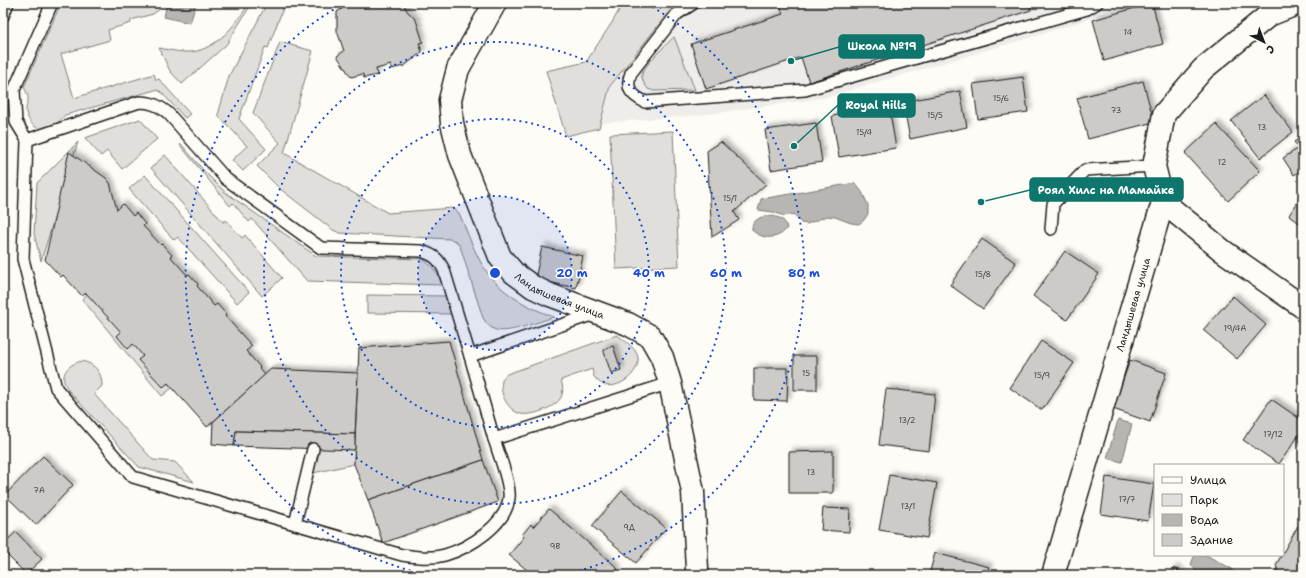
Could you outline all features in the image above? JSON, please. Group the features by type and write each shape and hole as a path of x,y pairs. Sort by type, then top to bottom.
{"street":[{"name":"Ландышевая улица","path":"495,3 458,69 450,100 452,123 460,155 500,257 514,273 538,289 628,324 650,336 662,357 670,383 693,492 697,569 696,575"},
{"path":"1298,3 1269,15 1203,69 1164,114 1154,166 1163,202 1224,251 1303,307"},
{"name":"Ландышевая улица","path":"1053,575 1163,202"}],"lane":[{"path":"3,16 8,3"},
{"path":"27,140 138,102 148,102 160,106 168,113 226,179 321,248 421,251 431,254 439,261 444,270 508,486 509,498 503,515 485,534 468,546 444,555 423,558 402,555 133,477 56,388 23,259 27,140 16,122 14,90 52,3"},
{"path":"694,3 677,14 632,73 628,81 630,90 636,98 645,102 805,90 1087,9 1097,3"},
{"path":"1050,229 1053,204 1085,170 1154,166"},
{"path":"470,356 598,313"},
{"path":"494,439 670,383"},
{"path":"295,524 313,448"}],"shaded area":[{"path":"676,3 1139,3 1039,35 823,98 701,115 600,123 610,86"}],"green space":[{"path":"61,3 152,3 160,9 153,14 131,20 131,23 108,30 110,40 61,54 74,98 154,74 156,80 159,79 190,114 185,118 160,91 155,90 65,115 49,128 40,129 35,127 26,114 28,98 24,87"},
{"path":"249,3 252,3 226,45 182,84 170,71 159,48 187,52 197,51 213,44 228,32"},
{"path":"267,3 285,3 268,48 265,47 239,119 266,149 243,171 232,160 247,146 218,115 229,76"},
{"path":"623,3 676,3 610,86 599,128 566,136 546,71 586,62"},
{"path":"674,37 695,90 654,91 648,89 642,78 644,70 656,55"},
{"path":"280,42 313,51 284,153 388,213 453,208 459,213 480,261 494,281 511,296 521,302 554,317 516,329 502,331 494,329 489,326 483,318 460,246 456,241 450,239 340,233 333,230 279,188 257,166 280,143 253,113"},
{"path":"140,119 157,139 122,169 107,151 101,156 85,138"},
{"path":"673,131 679,266 616,269 610,134"},
{"path":"78,142 41,261 34,234 37,183"},
{"path":"181,144 205,172 225,192 316,256 422,259 435,270 442,285 307,281 252,219 249,222 233,203 230,206 180,145"},
{"path":"165,155 223,222 226,220 242,238 245,235 282,278 262,296 151,168"},
{"path":"145,175 249,292 237,303 178,237 174,240 129,189"},
{"path":"91,291 172,388 162,396 82,299"},
{"path":"367,295 446,296 453,314 367,313"},
{"path":"617,335 631,346 637,354 638,361 636,368 625,381 609,386 602,384 594,377 592,369 561,380 563,392 561,397 547,409 535,413 523,414 514,411 507,404 501,386 502,379 507,374"},
{"path":"82,361 91,364 97,369 101,377 102,386 94,394 153,460 175,462 194,482 139,467 68,390 64,382 66,370 75,363"},
{"path":"320,442 355,442 354,464 313,473"}],"water":[{"path":"167,3 197,3 190,23 164,17"},
{"path":"855,183 862,192 868,205 868,214 859,224 827,216 807,224 801,223 795,215 790,214 785,216 773,212 758,210 761,199"},
{"path":"765,216 782,219 787,228 780,235 775,237 761,236 752,230 752,227 758,219"},
{"path":"1118,420 1132,424 1122,462 1107,458"},
{"path":"1208,556 1232,569 1236,575 1201,575 1197,573 1191,564 1194,557"}],"building":[{"path":"350,3 403,3 407,11 416,20 423,42 419,43 422,52 404,66 391,69 391,65 376,69 377,75 364,78 363,74 351,77 337,56 344,51 337,31 337,12"},
{"path":"779,3 1029,3 1031,10 809,82 801,57 706,89 691,44 783,14"},
{"path":"1152,3 1163,44 1104,61 1093,20"},
{"path":"1023,77 1028,112 978,119 973,84"},
{"path":"1143,81 1154,122 1088,139 1077,98"},
{"path":"960,91 967,127 910,139 903,102"},
{"path":"1264,95 1293,132 1260,158 1231,121"},
{"path":"889,107 896,148 839,157 832,116"},
{"path":"816,123 822,162 771,170 765,130"},
{"path":"1216,124 1260,171 1228,201 1185,153"},
{"path":"1303,136 1303,169 1294,175 1283,158 1299,148 1294,142"},
{"path":"721,142 766,184 734,212 739,220 712,237 707,151"},
{"path":"69,152 106,178 110,183 117,210 123,204 133,216 136,213 145,224 143,226 172,255 170,256 187,275 189,274 198,284 197,286 214,306 217,304 226,314 225,316 252,346 246,351 265,375 207,427 168,383 163,387 138,360 143,356 133,344 128,349 117,336 121,332 86,293 82,296 63,275 61,277 45,260"},
{"path":"1303,195 1303,226 1289,215"},
{"path":"982,239 1016,263 983,309 950,285"},
{"path":"542,247 583,256 576,288 535,279"},
{"path":"1065,251 1099,274 1067,320 1033,296"},
{"path":"1233,296 1266,325 1237,359 1203,330"},
{"path":"449,341 483,460 368,500 354,464 359,348"},
{"path":"1041,341 1074,363 1042,410 1010,388"},
{"path":"613,346 621,370 611,373 603,349"},
{"path":"794,356 817,356 817,390 794,390"},
{"path":"1130,360 1166,373 1150,422 1113,409"},
{"path":"754,368 788,368 787,401 754,400"},
{"path":"271,369 358,373 355,434 236,431 234,446 212,444 213,422"},
{"path":"886,389 935,394 929,451 879,445"},
{"path":"1271,399 1303,421 1303,429 1279,464 1243,440"},
{"path":"236,431 355,434 355,450 234,446"},
{"path":"833,451 833,493 789,493 789,452"},
{"path":"43,456 73,485 36,525 5,495"},
{"path":"483,460 498,502 383,543 368,500"},
{"path":"889,475 937,483 927,538 879,530"},
{"path":"1106,477 1154,484 1148,521 1101,514"},
{"path":"622,491 666,528 636,563 592,526"},
{"path":"823,508 850,509 849,532 821,530"},
{"path":"549,509 614,565 617,568 617,575 533,575 509,555 524,537 522,535 531,524 533,527"},
{"path":"1303,525 1303,575 1279,575 1276,565 1281,556 1284,556 1284,551 1298,526"},
{"path":"16,532 42,559 26,574 3,551 3,544"},
{"path":"935,553 989,567 987,575 929,575"},
{"path":"1174,568 1184,575 1169,575"}],"place":[{"name":"Школа №19","path":"791,61"},
{"name":"Royal Hills","path":"794,146"},
{"name":"Роял Хилс на Мамайке","path":"981,202"}]}
